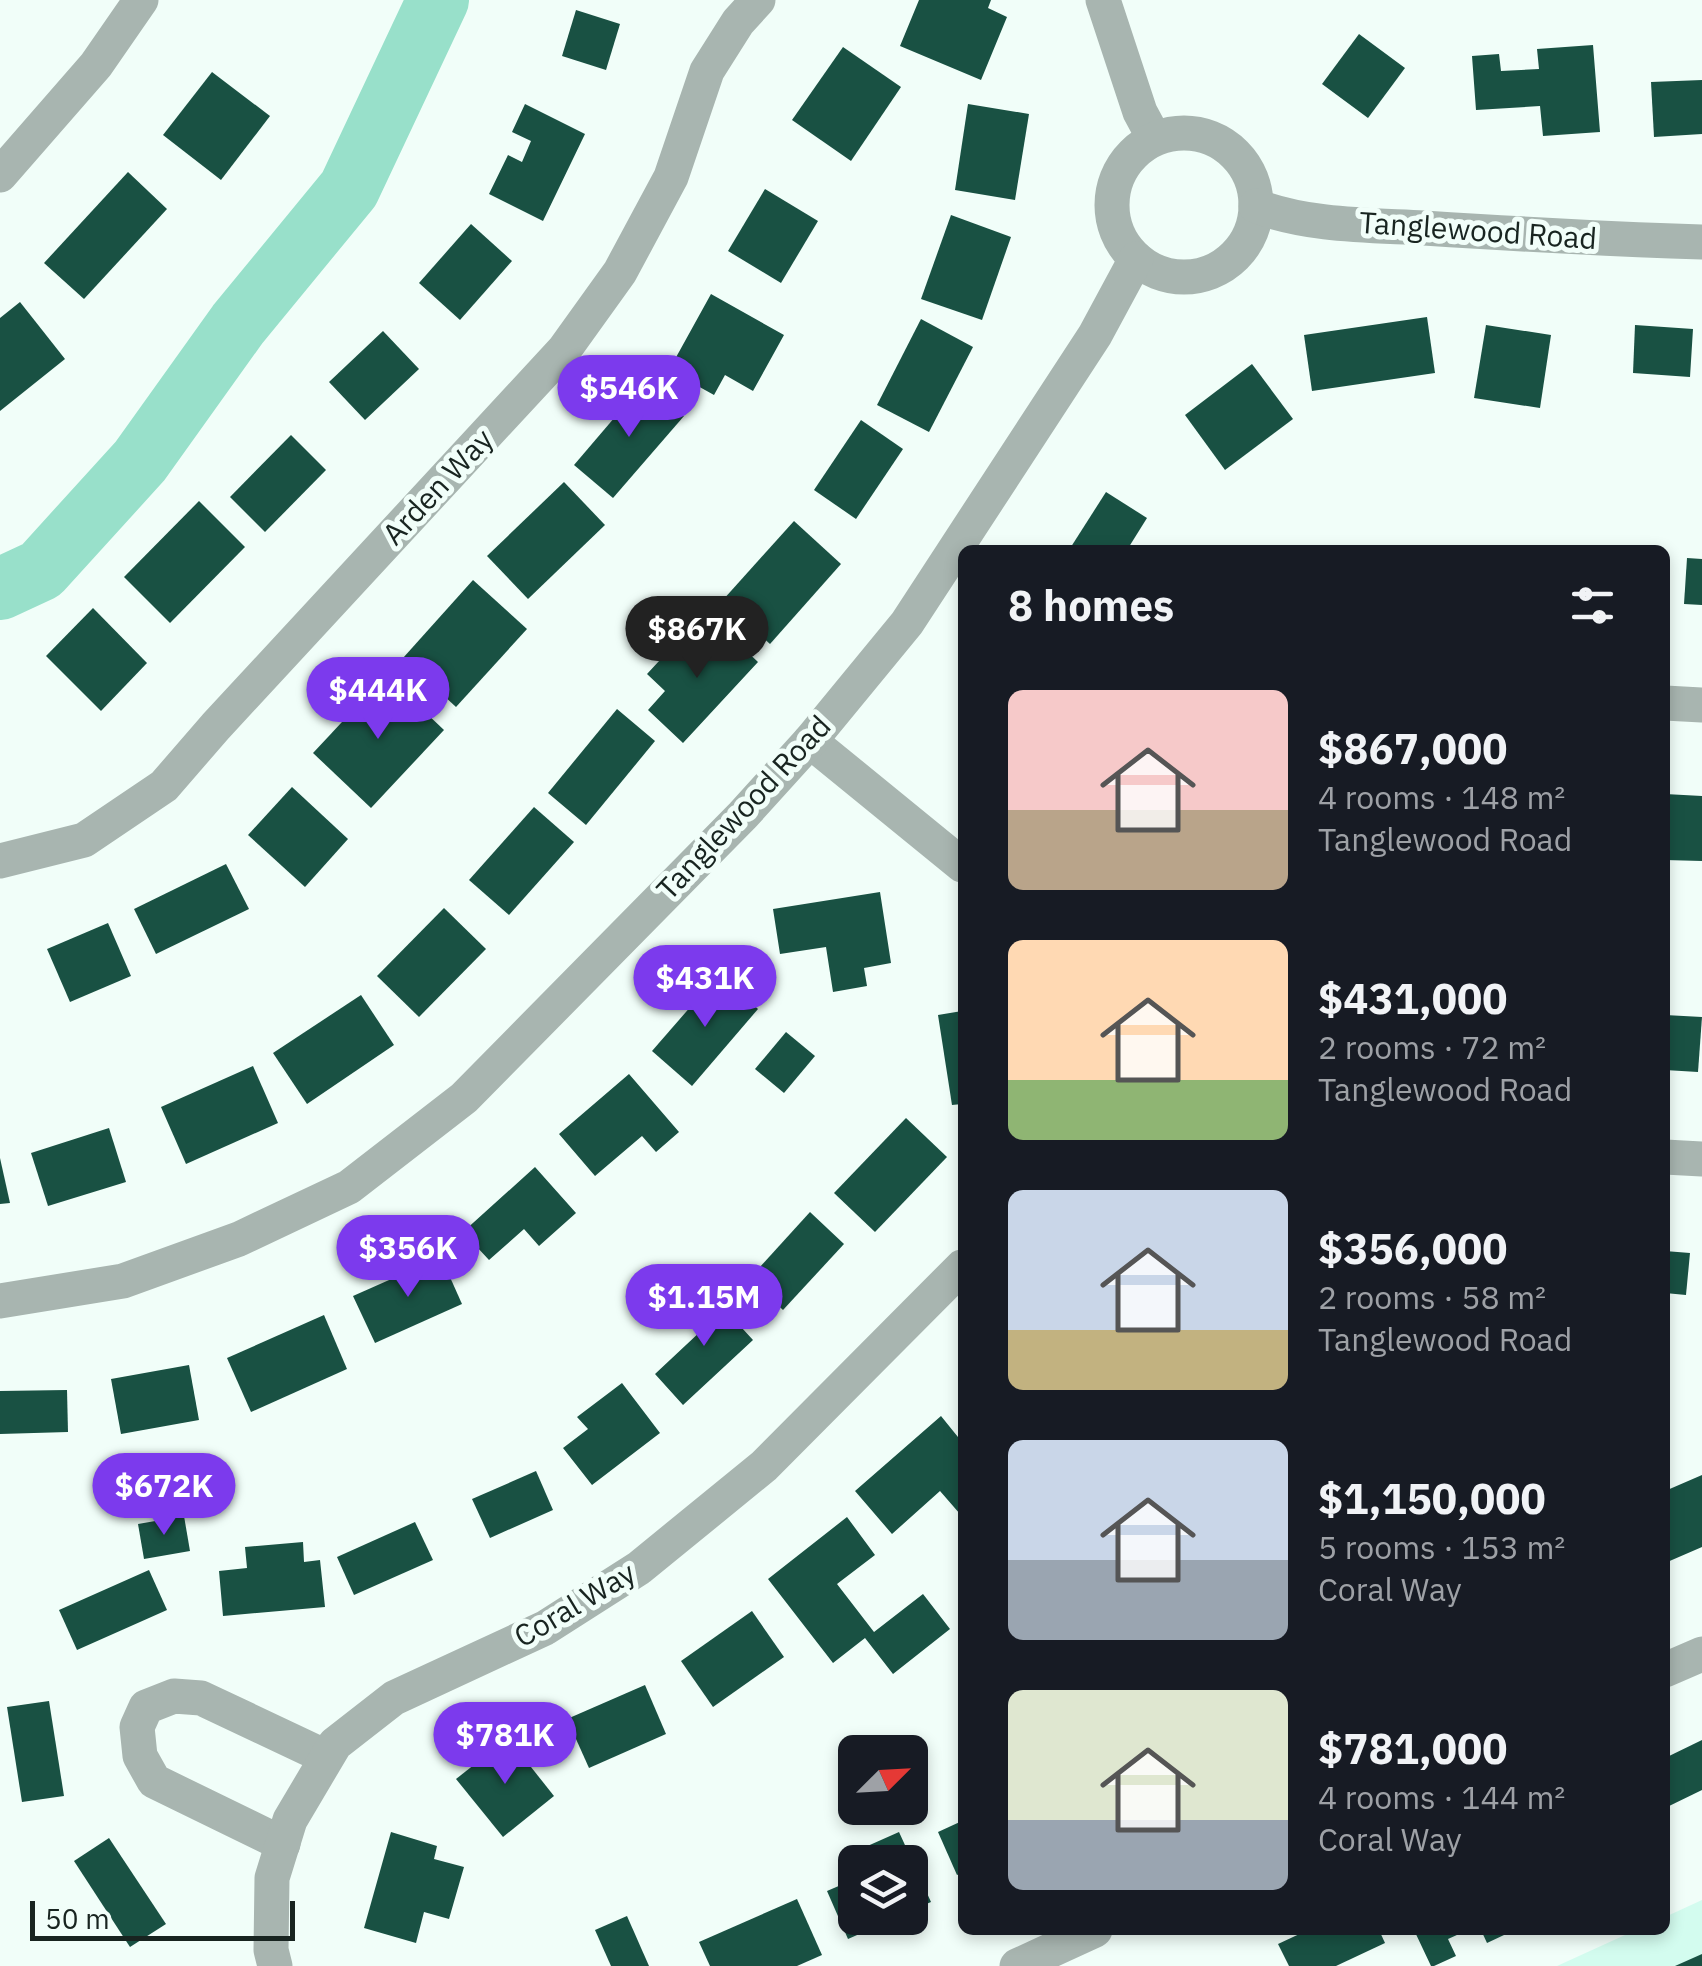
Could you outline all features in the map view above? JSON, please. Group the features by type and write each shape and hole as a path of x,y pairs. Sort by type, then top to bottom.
{"street":[{"path":"0,175 96,66 141,0"},
{"name":"Arden Way","path":"0,861 84,840 164,786 564,350 620,272 672,177 707,71 738,22 758,0"},
{"path":"1103,0 1140,112 1154,138"},
{"path":"1178,132 1203,134 1225,145 1242,162 1253,183 1256,206 1252,229 1241,250 1224,266 1202,275 1179,277 1156,271 1136,259 1121,241 1113,219 1112,195 1119,171 1134,152 1154,138 1178,132"},
{"name":"Tanglewood Road","path":"1256,206 1278,214 1329,222 1702,242"},
{"name":"Tanglewood Road","path":"0,1301 124,1281 239,1239 349,1187 464,1098 743,816 810,742 907,623 1094,335 1136,259"},
{"path":"1670,702 1702,705"},
{"path":"810,742 958,861"},
{"path":"1670,1158 1702,1159"},
{"name":"Coral Way","path":"274,1966 272,1878 290,1820 335,1744 394,1698 545,1628 639,1568 764,1466 958,1270"},
{"path":"1670,1668 1702,1654"},
{"path":"282,1844 154,1780 140,1756 137,1727 146,1707 174,1696 201,1698 326,1757"},
{"path":"1016,1966 1085,1935"}],"shaded area":[{"path":"1702,1900 1702,1966 1557,1966 1625,1935 1670,1935 1670,1915"}],"building":[{"path":"919,0 991,0 988,8 1007,17 981,80 900,46"},
{"path":"576,10 620,24 606,70 562,56"},
{"path":"1359,34 1405,68 1368,118 1322,84"},
{"path":"1593,45 1600,132 1543,136 1540,106 1476,110 1472,56 1499,54 1501,71 1539,69 1537,49"},
{"path":"843,47 901,87 851,161 792,120"},
{"path":"212,72 270,116 221,180 163,135"},
{"path":"1702,80 1702,134 1654,137 1651,82"},
{"path":"525,104 585,134 543,221 489,194 508,155 522,162 531,141 512,132"},
{"path":"968,104 1029,114 1015,200 955,190"},
{"path":"128,172 167,209 84,299 44,263"},
{"path":"765,189 818,221 781,283 728,251"},
{"path":"951,215 1011,237 982,320 921,299"},
{"path":"471,224 512,261 460,320 419,283"},
{"path":"711,294 784,335 753,391 725,375 714,395 669,370"},
{"path":"20,302 65,359 0,411 0,318"},
{"path":"1427,317 1435,373 1312,391 1304,335"},
{"path":"921,319 973,347 929,432 877,405"},
{"path":"1486,325 1551,335 1540,408 1474,398"},
{"path":"1635,325 1693,329 1690,377 1633,373"},
{"path":"383,331 419,369 365,420 329,382"},
{"path":"1252,364 1293,419 1225,470 1185,415"},
{"path":"644,383 684,416 613,498 574,465"},
{"path":"861,420 903,449 856,519 814,490"},
{"path":"291,435 326,470 265,532 230,497"},
{"path":"564,482 605,525 528,599 487,556"},
{"path":"1106,492 1147,518 1130,545 1072,545"},
{"path":"199,501 245,547 170,623 124,577"},
{"path":"794,521 841,564 770,644 722,601"},
{"path":"1687,558 1702,559 1702,605 1684,604"},
{"path":"473,580 527,629 456,707 403,658"},
{"path":"93,608 147,663 101,711 46,656"},
{"path":"723,629 758,662 683,743 648,710 665,691 647,674 684,634 703,651"},
{"path":"386,675 444,730 371,808 313,753"},
{"path":"617,709 655,741 586,825 548,793"},
{"path":"292,787 348,839 305,887 248,835"},
{"path":"1670,794 1702,796 1702,861 1670,860"},
{"path":"534,807 574,842 509,915 469,880"},
{"path":"226,864 249,909 156,954 134,909"},
{"path":"880,892 891,963 864,968 867,986 833,992 826,947 780,954 773,909"},
{"path":"444,908 486,949 419,1017 377,976"},
{"path":"108,923 131,976 70,1002 47,949"},
{"path":"719,974 758,1009 692,1086 652,1051"},
{"path":"361,995 394,1045 307,1104 273,1053"},
{"path":"958,1012 958,1104 952,1105 938,1015"},
{"path":"1670,1015 1702,1017 1698,1072 1670,1070"},
{"path":"786,1032 815,1056 784,1093 755,1069"},
{"path":"253,1066 278,1123 186,1164 161,1107"},
{"path":"629,1074 679,1132 656,1152 642,1136 595,1176 559,1134"},
{"path":"906,1118 947,1157 875,1232 834,1193"},
{"path":"109,1128 126,1182 48,1206 31,1153"},
{"path":"0,1158 10,1203 0,1204"},
{"path":"535,1167 576,1213 539,1246 524,1229 489,1260 463,1232"},
{"path":"810,1212 844,1244 783,1310 749,1279"},
{"path":"1670,1251 1690,1253 1686,1295 1670,1293"},
{"path":"441,1257 462,1304 375,1343 353,1296"},
{"path":"707,1290 753,1340 683,1405 655,1374 702,1330 684,1311"},
{"path":"324,1315 347,1369 251,1412 227,1358"},
{"path":"189,1365 199,1420 121,1434 111,1379"},
{"path":"622,1383 660,1433 592,1485 563,1448 588,1429 577,1417"},
{"path":"67,1390 68,1432 0,1434 0,1391"},
{"path":"941,1416 958,1437 958,1512 940,1491 892,1534 855,1491"},
{"path":"536,1471 553,1510 490,1538 472,1499"},
{"path":"1702,1475 1702,1547 1670,1561 1670,1489"},
{"path":"184,1516 190,1551 144,1559 138,1524"},
{"path":"847,1517 875,1555 837,1584 874,1632 923,1594 950,1629 893,1674 865,1638 833,1663 768,1579"},
{"path":"415,1522 433,1560 354,1595 337,1557"},
{"path":"303,1542 304,1562 320,1560 325,1607 223,1616 219,1571 247,1568 245,1547"},
{"path":"149,1570 167,1610 77,1650 59,1610"},
{"path":"752,1611 784,1657 713,1707 681,1661"},
{"path":"645,1685 666,1734 589,1768 567,1719"},
{"path":"49,1701 64,1796 22,1802 7,1707"},
{"path":"508,1738 554,1796 503,1837 456,1779"},
{"path":"1702,1740 1702,1790 1670,1806 1670,1756"},
{"path":"958,1823 958,1875 957,1875 938,1832"},
{"path":"391,1832 437,1846 434,1859 464,1867 449,1919 424,1912 416,1943 364,1928"},
{"path":"899,1832 905,1845 870,1845"},
{"path":"109,1838 166,1924 130,1947 74,1861"},
{"path":"838,1886 838,1916 827,1891"},
{"path":"797,1899 822,1955 797,1966 710,1966 699,1942"},
{"path":"627,1916 649,1966 611,1966 595,1930"},
{"path":"1297,1935 1381,1935 1385,1943 1336,1966 1289,1966 1278,1944"},
{"path":"1416,1935 1457,1935 1448,1939 1456,1956 1431,1966"},
{"path":"1483,1935 1504,1935 1487,1943"},
{"path":"1702,1954 1702,1966 1675,1966"}],"waterway":[{"path":"0,589 41,570 140,461 238,324 349,189 438,0"}]}
